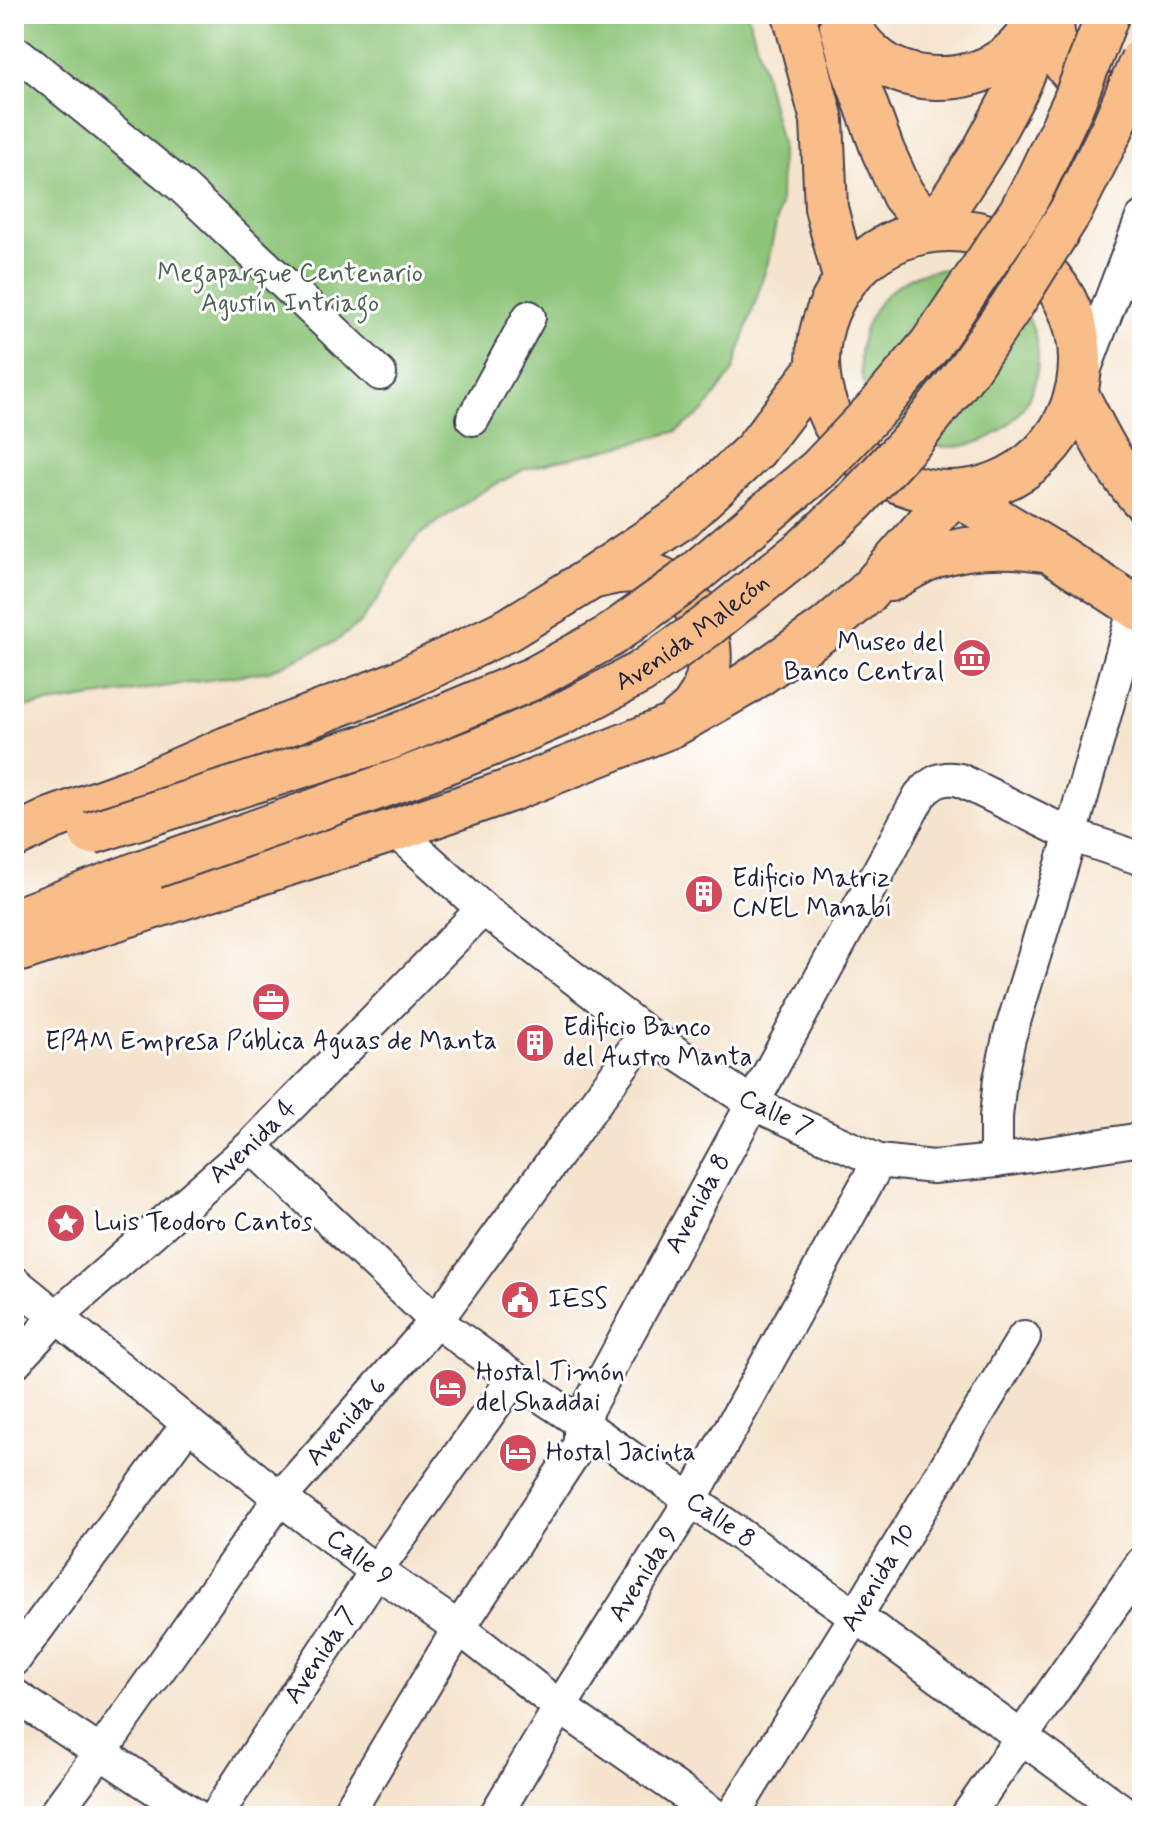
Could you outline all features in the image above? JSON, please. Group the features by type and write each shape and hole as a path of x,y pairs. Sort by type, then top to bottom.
{"main road":[{"path":"794,14 822,120 826,208 845,281"},
{"path":"840,14 854,72 883,151 903,195 932,230"},
{"path":"840,14 874,56 892,67 937,79 960,76 1002,61 1048,14"},
{"path":"932,230 983,152 1018,87 1048,14"},
{"path":"1048,14 1061,59 1078,80 1101,94 1127,101 1142,99"},
{"name":"Avenida Malecón","path":"14,859 391,738 534,678 608,637 682,584 819,469 879,406 931,344 1020,212 1073,104 1108,14"},
{"name":"Avenida Malecón","path":"14,920 490,745 560,715 640,673 706,627 804,549 853,503 914,438 966,372 1072,209 1112,129 1142,59"},
{"path":"932,230 961,230 987,235 1012,246 1033,261 1052,280 1067,303 1076,329 1080,360 1076,392 1060,431 1032,463 995,484 954,493 920,490 888,478 860,458 839,432 824,401 818,368 824,322 845,281 869,257 898,239 932,230"},
{"path":"14,837 227,748 399,682 509,629 683,517 755,450 818,368"},
{"path":"1076,392 1102,445 1142,499"},
{"path":"954,493 1138,609"},
{"path":"14,952 395,830 511,790 672,726 744,685 825,629 866,594 954,493"},
{"path":"866,594 936,556 989,547 1050,551"},
{"path":"590,579 617,571 645,573 671,584 692,602 706,627 710,655 706,683 693,707 672,726"}],"street":[{"path":"20,55 180,185 380,374"},
{"path":"1076,392 1142,218"},
{"path":"473,419 529,317"},
{"path":"996,1161 996,1117 1009,1038 1138,609"},
{"name":"Avenida 8","path":"346,1816 459,1628 580,1444 580,1422 920,795 939,779 960,780 1071,835 1142,859"},
{"name":"Calle 7","path":"395,830 483,909 646,1033 752,1103 879,1161 933,1167 996,1161 1142,1139"},
{"name":"Avenida 4","path":"14,1363 57,1316 251,1146 483,909"},
{"name":"Avenida 6","path":"53,1816 280,1498 436,1321 646,1033"},
{"name":"Calle 8","path":"251,1146 436,1321 856,1616 1129,1816"},
{"name":"Avenida 9","path":"495,1816 691,1500 879,1161"},
{"name":"Calle 9","path":"14,1282 280,1498 376,1571 459,1628 560,1707 716,1816"},
{"name":"Avenida 10","path":"732,1816 1024,1337"},
{"name":"Avenida 7","path":"216,1816 376,1571 514,1378"},
{"path":"14,1660 188,1424"},
{"path":"967,1816 1142,1563"},
{"path":"14,1695 196,1816"}],"green space":[{"name":"Megaparque Centenario Agustín Intriago","path":"14,14 748,14 781,144 780,205 768,262 733,371 704,411 677,431 525,469 481,492 422,533 410,546 360,623 335,642 269,671 14,709"},
{"path":"949,269 983,276 1012,295 1031,324 1038,358 1031,392 1012,421 983,440 949,447 915,440 886,421 867,392 860,358 867,324 886,295 915,276"}],"place":[{"name":"Museo del Banco Central","path":"972,658"},
{"name":"Edificio Matriz CNEL Manabí","path":"704,894"},
{"name":"EPAM Empresa Pública Aguas de Manta","path":"271,1002"},
{"name":"Edificio Banco del Austro Manta","path":"535,1043"},
{"name":"Luis Teodoro Cantos","path":"66,1223"},
{"name":"IESS","path":"520,1300"},
{"name":"Hostal Timón del Shaddai","path":"448,1388"},
{"name":"Hostal Jacinta","path":"518,1453"}]}
